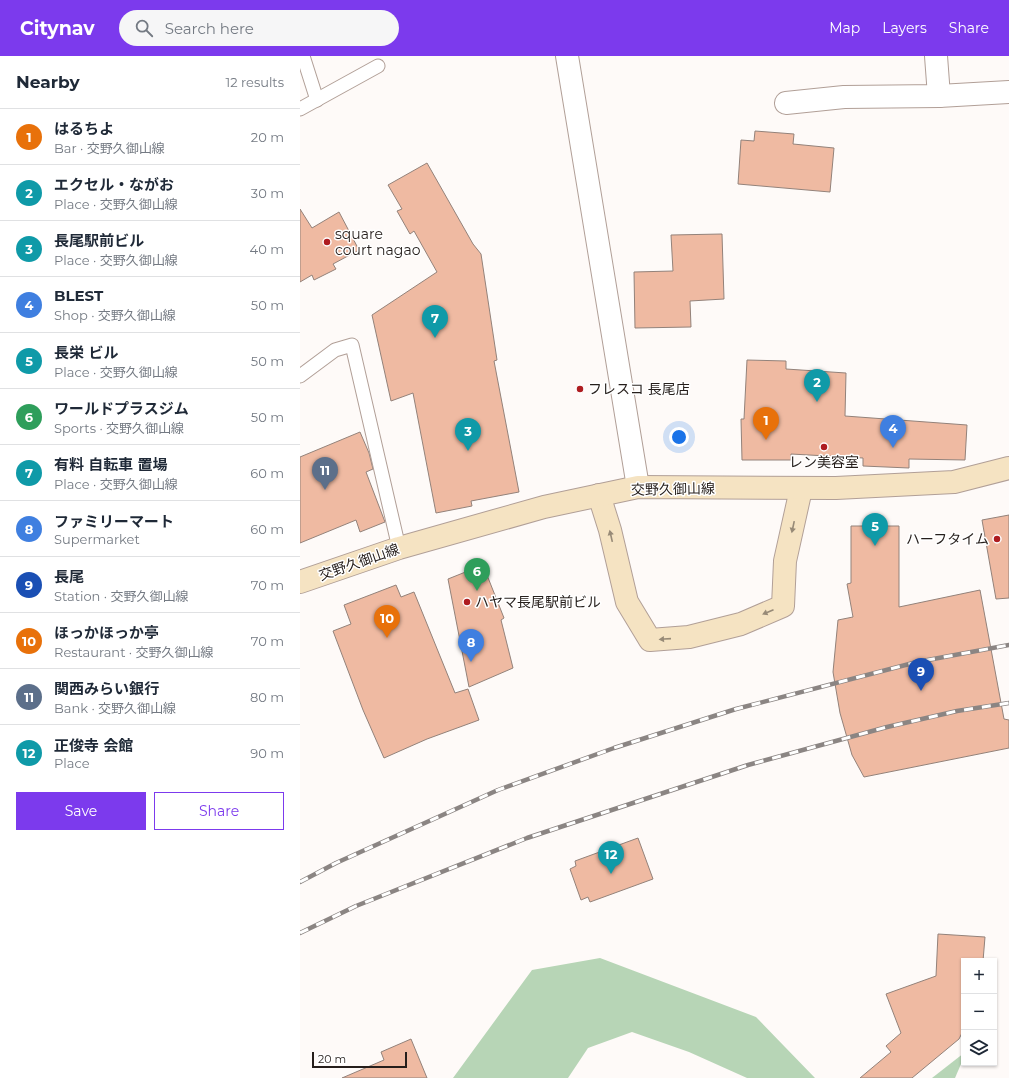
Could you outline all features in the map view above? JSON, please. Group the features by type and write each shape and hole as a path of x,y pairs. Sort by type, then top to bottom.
{"main road":[{"name":"交野久御山線","path":"300,582 399,548 544,507 638,487 800,489 954,482 1009,468"},
{"path":"599,495 610,530 627,602 650,640 689,637 741,624 783,606 785,561 800,489"}],"street":[{"path":"567,56 638,487"},
{"path":"936,56 939,96"},
{"path":"786,103 844,97 939,96 1009,92"}],"lane":[{"path":"303,56 317,100"},
{"path":"300,109 378,66"},
{"path":"300,376 335,350 352,345 399,548"}],"green space":[{"path":"600,958 756,1017 815,1078 747,1078 689,1052 632,1032 588,1048 568,1078 453,1078 532,970"},
{"path":"961,1055 961,1064 955,1078 932,1078"}],"building":[{"path":"755,131 794,134 793,144 834,148 830,192 738,184 741,140 754,141"},
{"path":"427,163 473,244 481,254 497,360 494,361 519,492 471,501 472,506 436,513 413,393 391,401 372,315 437,272 414,231 410,234 397,211 402,209 388,185"},
{"name":"square court nagao","path":"300,209 312,228 339,212 359,250 333,264 336,269 314,280 312,275 300,282"},
{"path":"722,234 724,299 690,301 691,327 635,328 634,272 673,271 671,235"},
{"path":"747,360 786,361 786,369 846,373 845,416 967,425 965,460 909,459 909,468 863,466 863,458 791,454 791,460 742,460 741,419 744,419"},
{"path":"360,432 369,453 373,469 366,472 385,522 360,532 356,520 300,543 300,457"},
{"path":"1009,515 1009,598 996,599 982,520"},
{"path":"851,526 899,526 899,607 980,590 1004,719 1009,720 1009,748 864,777 852,755 840,713 833,672 838,620 853,617 847,584 851,583"},
{"path":"483,565 504,618 501,620 513,668 469,687 448,579"},
{"path":"396,585 401,597 414,592 455,693 468,689 479,720 427,739 384,758 363,710 333,631 351,624 344,605"},
{"path":"638,838 653,879 590,902 588,897 581,900 570,869 576,866 575,861"},
{"path":"938,934 985,937 983,958 961,958 961,1035 959,1039 912,1078 860,1078 891,1052 886,1046 901,1033 886,994 936,976"},
{"path":"411,1039 427,1078 342,1078 384,1060 381,1052"}],"railway":[{"path":"300,882 336,863 498,790 614,748 736,709 917,662 1009,645"},
{"path":"300,933 356,906 527,838 748,765 887,727 957,711 1009,703"}],"place":[{"name":"square court nagao","path":"327,242"},
{"name":"有料 自転車 置場","path":"435,338"},
{"name":"フレスコ 長尾店","path":"580,389"},
{"name":"エクセル・ながお","path":"817,402"},
{"name":"はるちよ","path":"766,440"},
{"name":"レン美容室","path":"824,447"},
{"name":"BLEST","path":"893,448"},
{"name":"長尾駅前ビル","path":"468,451"},
{"name":"関西みらい銀行","path":"325,490"},
{"name":"ハーフタイム","path":"997,539"},
{"name":"長栄 ビル","path":"875,546"},
{"name":"ワールドプラスジム","path":"477,591"},
{"name":"ハヤマ長尾駅前ビル","path":"467,602"},
{"name":"ほっかほっか亭","path":"387,638"},
{"name":"ファミリーマート","path":"471,662"},
{"name":"長尾","path":"921,691"},
{"name":"正俊寺 会館","path":"611,874"}]}
